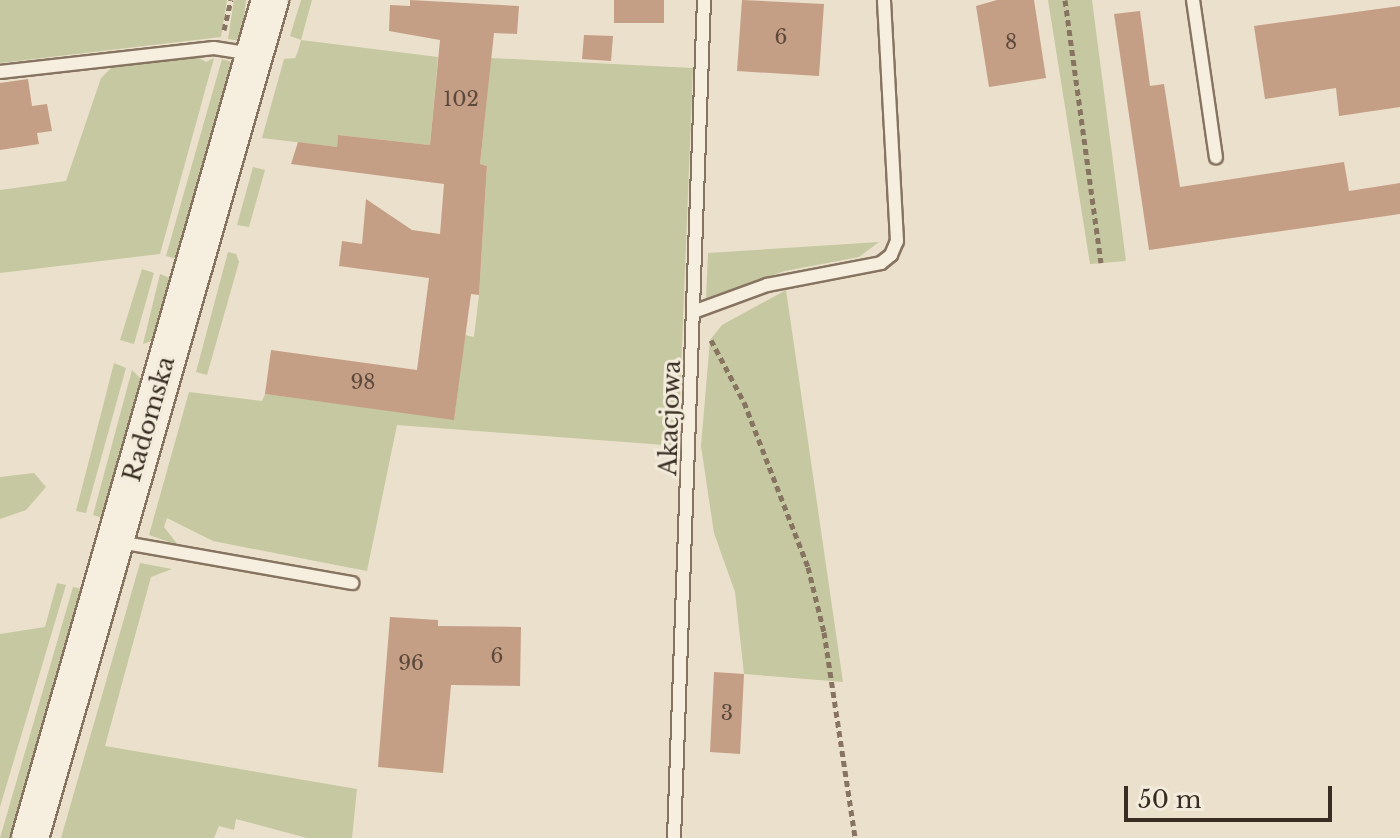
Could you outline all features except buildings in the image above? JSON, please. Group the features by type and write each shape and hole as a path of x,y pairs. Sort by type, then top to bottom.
{"main road":[{"name":"Radomska","path":"30,838 82,670 115,541 270,0"}],"lane":[{"name":"Akacjowa","path":"674,838 696,311 704,0"},
{"path":"696,311 767,285 881,263 891,255 897,241 884,0"},
{"path":"1196,0 1216,157"},
{"path":"0,72 214,48 254,55"},
{"path":"115,541 352,583"}],"path":[{"path":"1065,0 1101,263"},
{"path":"696,311 744,402 808,567 824,632 855,838"}],"green space":[{"path":"0,0 227,0 221,37 0,63"},
{"path":"234,0 246,0 241,41 228,39"},
{"path":"301,0 312,0 301,40 290,36"},
{"path":"1048,0 1092,0 1126,261 1090,264"},
{"path":"301,40 438,57 430,145 338,135 337,147 262,138 284,59 295,58"},
{"path":"194,55 206,62 214,58 160,254 0,273 0,190 66,181 101,78 113,66"},
{"path":"491,58 693,68 678,446 397,425 367,571 213,541 167,518 164,527 178,545 149,535 189,392 262,401 265,394 454,419 465,335 474,337 479,295 487,166 480,164"},
{"path":"222,59 235,63 178,259 166,256"},
{"path":"253,167 265,170 249,227 237,225"},
{"path":"879,242 859,257 785,271 706,298 708,253"},
{"path":"228,252 236,254 239,262 207,375 196,372"},
{"path":"142,269 154,273 134,344 120,340"},
{"path":"160,274 172,279 154,340 143,344"},
{"path":"786,290 843,682 744,674 735,592 714,533 701,446 710,340 722,325"},
{"path":"114,363 126,368 86,513 76,511"},
{"path":"132,370 144,382 109,519 103,518 93,515"},
{"path":"34,473 46,487 26,510 0,519 0,477"},
{"path":"140,563 172,569 151,577 105,746 357,789 352,838 307,838 236,819 234,830 219,826 214,838 61,838"},
{"path":"128,571 76,749 53,825 123,574"},
{"path":"57,583 66,585 0,807 0,634 45,627"},
{"path":"73,587 89,591 14,838 0,838"}]}
